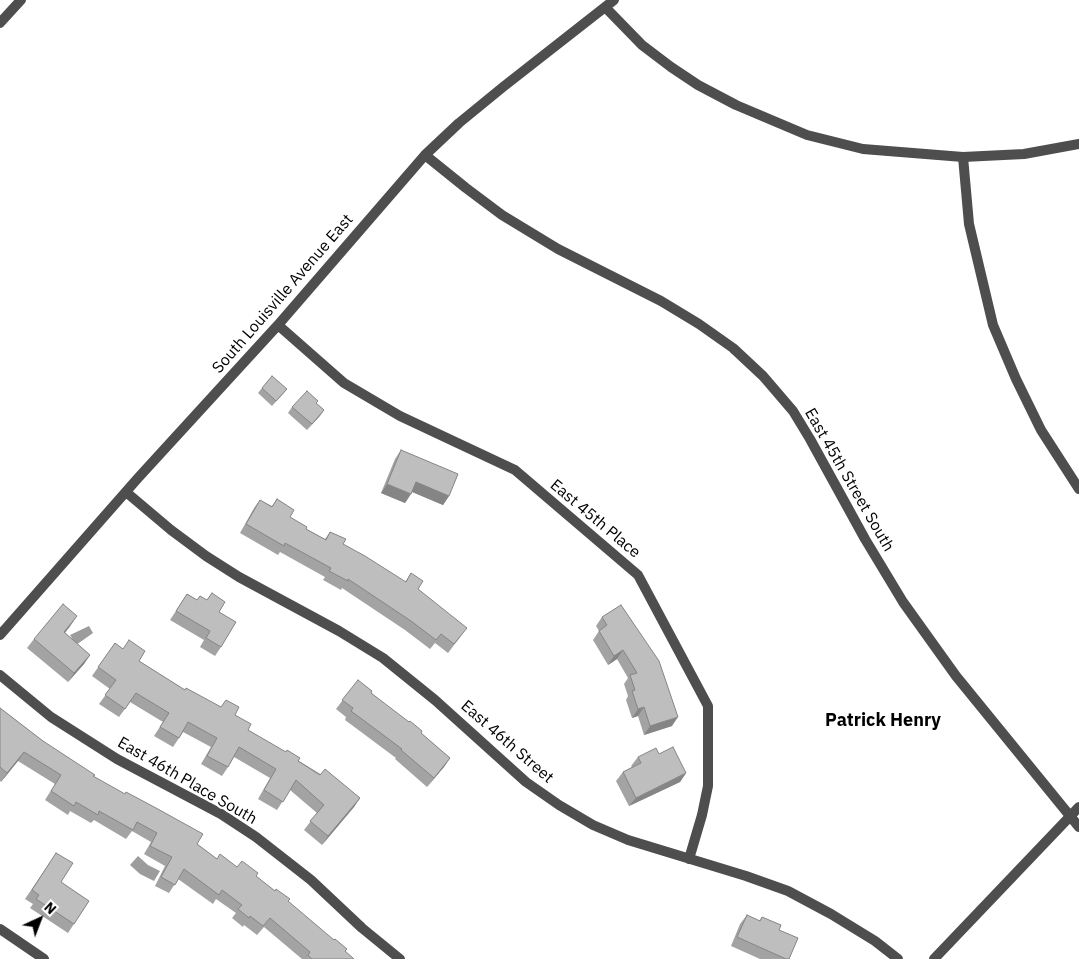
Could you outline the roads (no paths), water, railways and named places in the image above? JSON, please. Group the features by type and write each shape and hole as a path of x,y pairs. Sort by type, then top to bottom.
{"street":[{"path":"0,23 21,0"},
{"name":"South Louisville Avenue East","path":"0,635 126,492 278,326 425,155 495,93 614,0"},
{"path":"606,8 642,45 698,85 736,105 807,135 863,149 964,157 1024,154 1079,144"},
{"name":"East 45th Street South","path":"425,155 502,215 558,249 661,301 699,324 733,348 762,376 793,411 903,602 956,676 1079,827"},
{"path":"964,157 969,224 993,325 1016,379 1041,430 1079,489"},
{"name":"East 45th Place","path":"278,326 352,388 400,416 515,470 638,575 708,706 708,786 689,859"},
{"name":"East 46th Street","path":"126,492 171,530 206,556 239,577 307,613 383,658 435,700 526,782 559,805 593,825 628,840 746,876 788,891 846,923 875,941 898,959"},
{"name":"East 46th Place South","path":"0,675 51,717 117,759 221,814 256,838 310,880 362,928 400,959"},
{"path":"934,959 1079,808"},
{"path":"0,929 44,959"}],"district":[{"name":"Patrick Henry","path":"883,721"}]}
